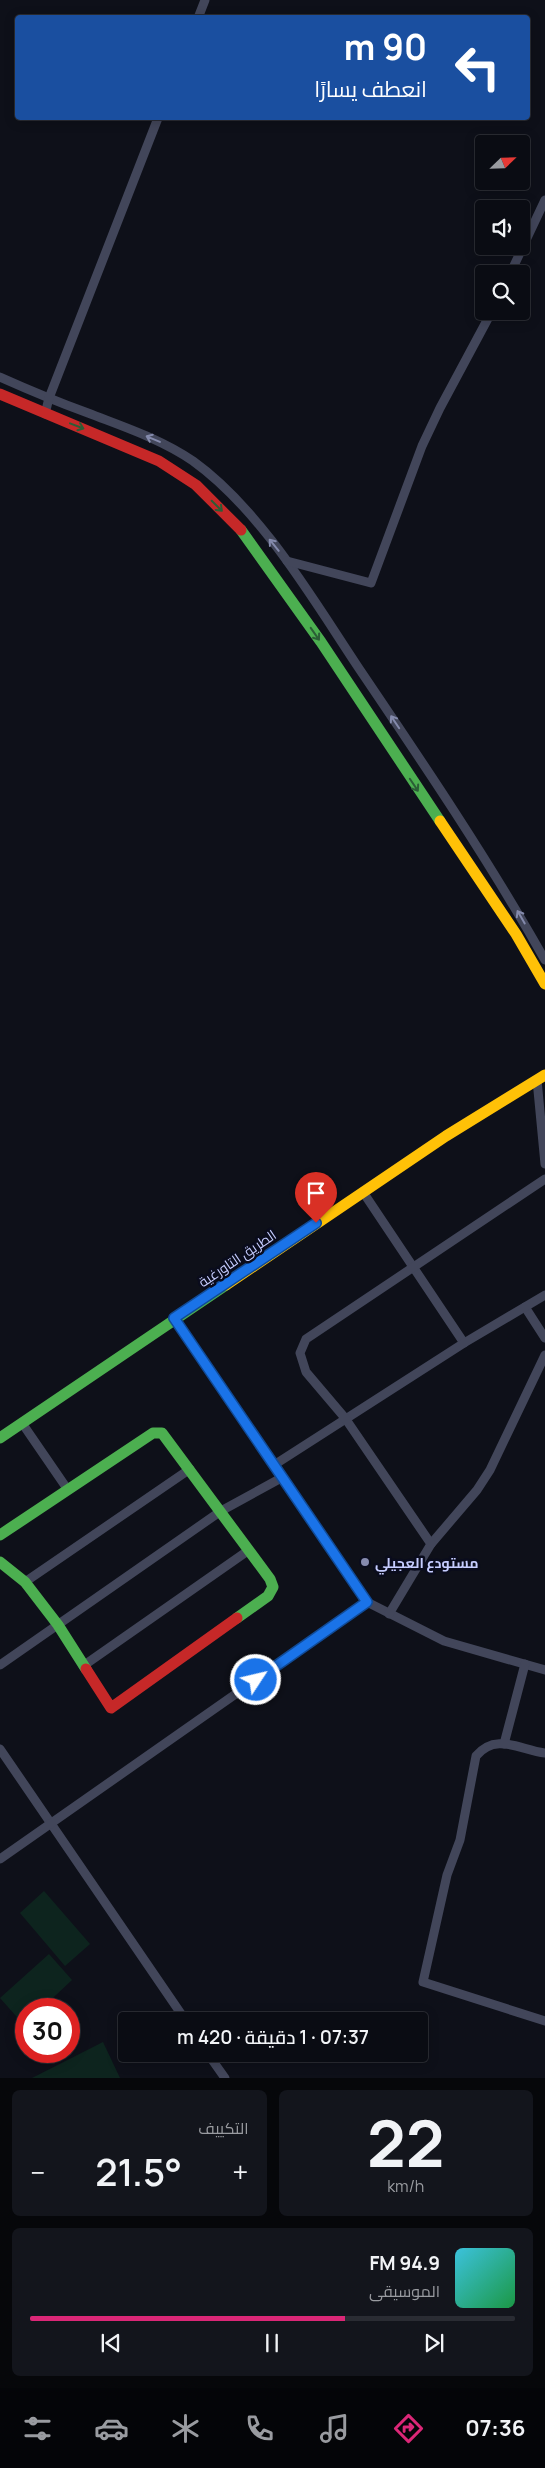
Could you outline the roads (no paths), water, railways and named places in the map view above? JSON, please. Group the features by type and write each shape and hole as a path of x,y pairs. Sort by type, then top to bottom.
{"street":[{"path":"199,15 206,0"},
{"path":"45,414 49,398 157,120"},
{"path":"514,265 545,200"},
{"path":"287,561 371,583 422,446 487,320"},
{"path":"0,377 166,444 194,462 250,515 287,561 411,745 506,892 545,960"},
{"path":"0,394 159,461 196,485 240,528 320,642 395,757 516,934 545,984"},
{"path":"395,757 411,745"},
{"path":"541,1078 545,1164"},
{"name":"الطريق التاورغية","path":"0,1438 174,1318 446,1136 541,1078"},
{"path":"431,1544 345,1418 306,1372 300,1353 306,1339 545,1179"},
{"path":"363,1192 464,1343"},
{"path":"274,1465 464,1343 545,1295"},
{"path":"524,1307 545,1338"},
{"path":"174,1318 367,1602 444,1641 545,1670"},
{"path":"389,1614 431,1544 477,1490 490,1470 545,1355"},
{"path":"22,1423 68,1490"},
{"path":"0,1535 154,1433 162,1433 221,1511 270,1579 273,1587 268,1596 111,1708 58,1625 25,1582 0,1562"},
{"path":"25,1582 190,1468"},
{"path":"0,1665 221,1511 283,1478"},
{"path":"84,1666 249,1550"},
{"path":"0,1859 367,1602"},
{"path":"504,1744 525,1664"},
{"path":"545,1753 498,1743 484,1747 476,1756 460,1840 447,1875 423,1982 545,2021"},
{"path":"0,1749 180,2012"},
{"path":"214,2062 225,2078"}],"place":[{"name":"مستودع العجيلي","path":"365,1562"}]}
